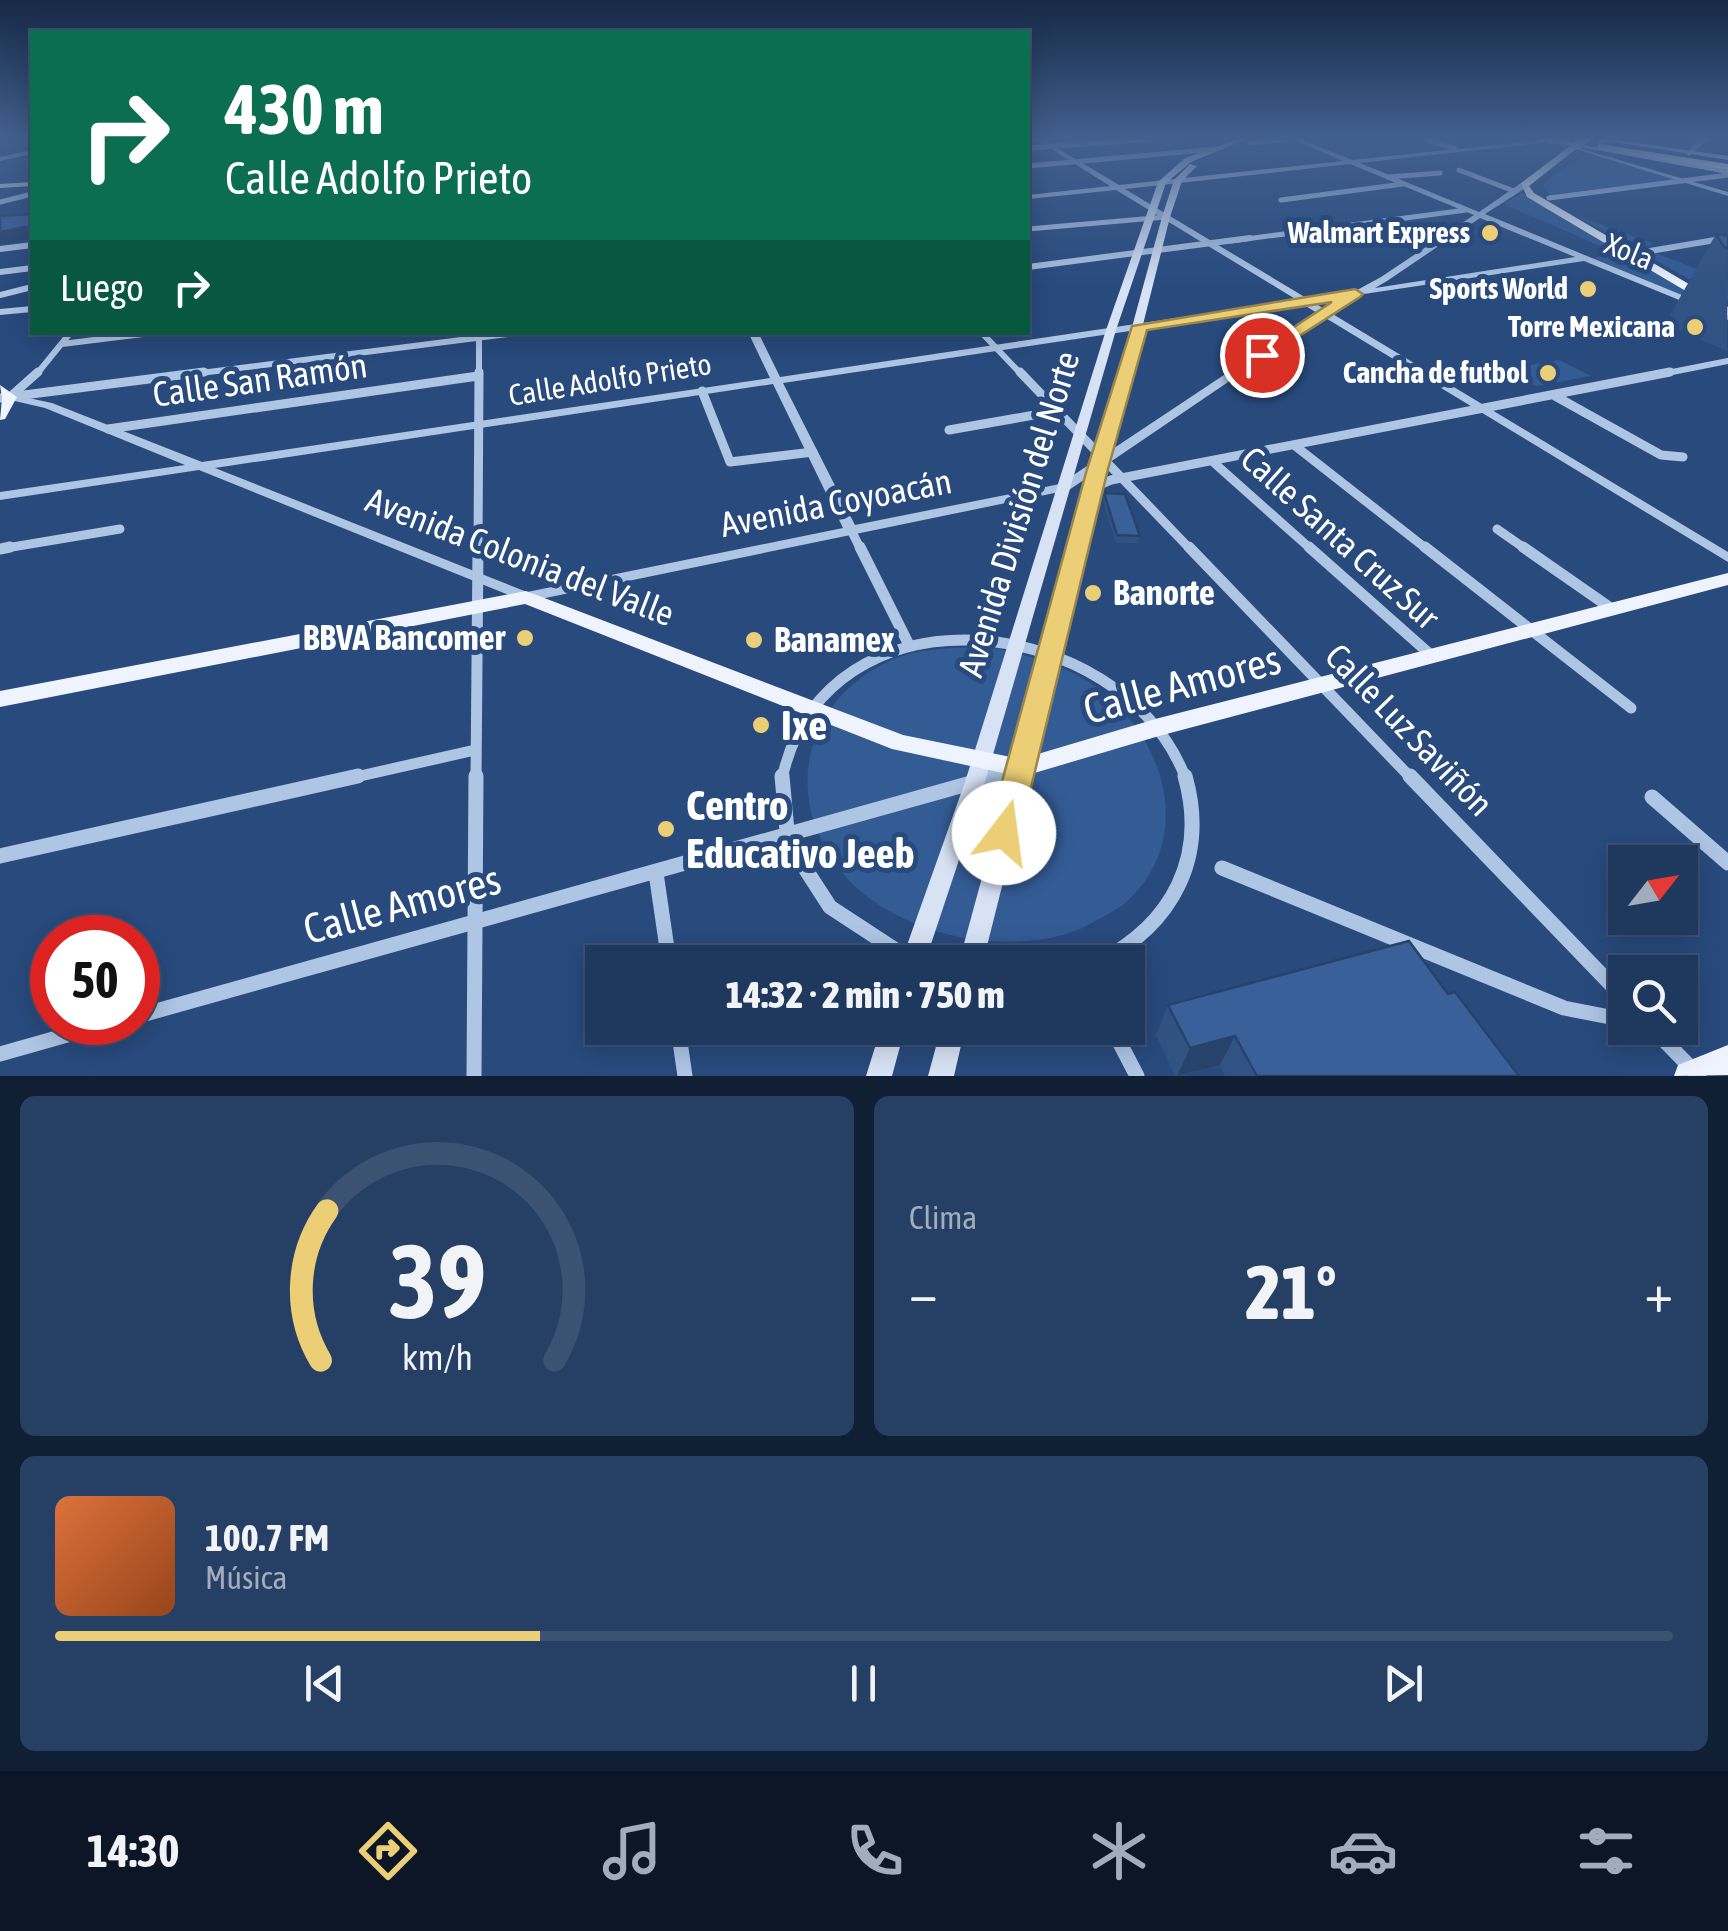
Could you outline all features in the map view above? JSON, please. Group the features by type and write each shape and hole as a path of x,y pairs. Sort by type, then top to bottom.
{"main road":[{"name":"Avenida División del Norte","path":"920,945 1082,435 1111,330 1160,187"},
{"name":"Avenida División del Norte","path":"974,945 1176,187"},
{"path":"1540,187 1548,198 1728,303"},
{"path":"1519,188 1728,315"},
{"path":"0,416 3,395"},
{"name":"Calle Amores","path":"1021,768 1159,727 1728,579"},
{"name":"Avenida Coyoacán","path":"0,699 526,597"},
{"name":"Avenida Colonia del Valle","path":"526,597 977,772 1021,768"},
{"path":"878,1076 888,1045"},
{"path":"940,1076 948,1045"},
{"path":"1697,1075 1728,1060"}],"street":[{"path":"1030,197 1115,187"},
{"path":"1117,187 1728,558"},
{"path":"1280,200 1378,187"},
{"name":"Xola","path":"1411,187 1728,315"},
{"path":"1548,198 1631,187"},
{"name":"Avenida Coyoacán","path":"526,597 1064,488 1100,468 1323,313 1384,279 1519,188"},
{"path":"0,202 30,195"},
{"path":"18,198 30,205"},
{"path":"1030,266 1466,210"},
{"path":"1030,230 1151,211"},
{"path":"1650,252 1728,238"},
{"path":"1700,242 1728,253"},
{"path":"0,249 30,246"},
{"name":"Calle Adolfo Prieto","path":"0,496 1584,258"},
{"path":"0,272 30,268"},
{"path":"1384,279 1404,287"},
{"path":"0,295 30,288"},
{"path":"0,312 30,309"},
{"path":"3,395 34,378 69,335"},
{"path":"62,344 136,335"},
{"path":"754,335 908,643"},
{"path":"984,335 1082,435 1100,468 1125,478 1728,361"},
{"path":"3,395 478,336 474,1076"},
{"name":"Calle San Ramón","path":"108,429 478,376"},
{"path":"702,391 730,462 813,452"},
{"name":"Avenida Colonia del Valle","path":"3,395 48,405 526,597"},
{"path":"1554,395 1661,455 1682,457"},
{"path":"949,430 1057,411"},
{"path":"1294,445 1630,708"},
{"name":"Calle Santa Cruz Sur","path":"1212,461 1432,656"},
{"path":"1100,468 1125,478"},
{"name":"Calle Luz Saviñón","path":"1125,478 1608,981"},
{"path":"0,548 120,529"},
{"path":"1497,529 1612,608"},
{"path":"878,945 830,906 797,861 780,804 782,764 807,707 832,681 862,661 908,643 979,637 1051,652 1112,682 1159,727 1180,760 1193,798 1195,838 1187,876 1155,925 1125,945"},
{"path":"0,856 475,750"},
{"name":"Calle Amores","path":"160,1010 787,836 977,772"},
{"path":"1652,796 1728,863"},
{"path":"1222,868 1564,1008 1608,1017"},
{"path":"656,874 666,945"},
{"path":"0,1054 32,1045"},
{"path":"681,1045 686,1076"},
{"path":"1121,1045 1137,1076"},
{"path":"1668,1045 1697,1075"}],"shaded area":[{"path":"1544,187 1627,187 1551,197"},
{"path":"1522,193 1728,316 1593,258 1616,253 1504,204"},
{"path":"1575,215 1654,244 1640,247 1728,281 1728,301"},
{"name":"Cancha de futbol","path":"1559,360 1591,376 1536,386 1506,369"},
{"path":"989,647 1060,667 1110,698 1133,723 1151,752 1162,784 1166,816 1161,848 1147,878 1119,908 1078,930 1040,940 967,939 888,911 841,871 823,843 812,814 810,756 819,728 835,703 857,681 885,663 910,654"}],"building":[{"path":"30,214 30,229 0,232 0,216"},
{"path":"1716,234 1728,236 1728,248 1724,247"},
{"path":"1104,493 1125,494 1140,536 1117,535"},
{"path":"1409,941 1448,994 1455,992 1519,1076 1257,1076 1235,1036 1190,1048 1168,1005"}],"place":[{"name":"Walmart Express","path":"1490,233"},
{"name":"Sports World","path":"1588,289"},
{"name":"Torre Mexicana","path":"1695,327"},
{"name":"Cancha de futbol","path":"1548,373"},
{"name":"Banorte","path":"1093,593"},
{"name":"BBVA Bancomer","path":"525,638"},
{"name":"Banamex","path":"754,640"},
{"name":"Ixe","path":"761,725"},
{"name":"Centro Educativo Jeeb","path":"666,829"}],"route":[{"path":"1004,833 1097,469 1140,326 1355,294 1262,355"}]}
